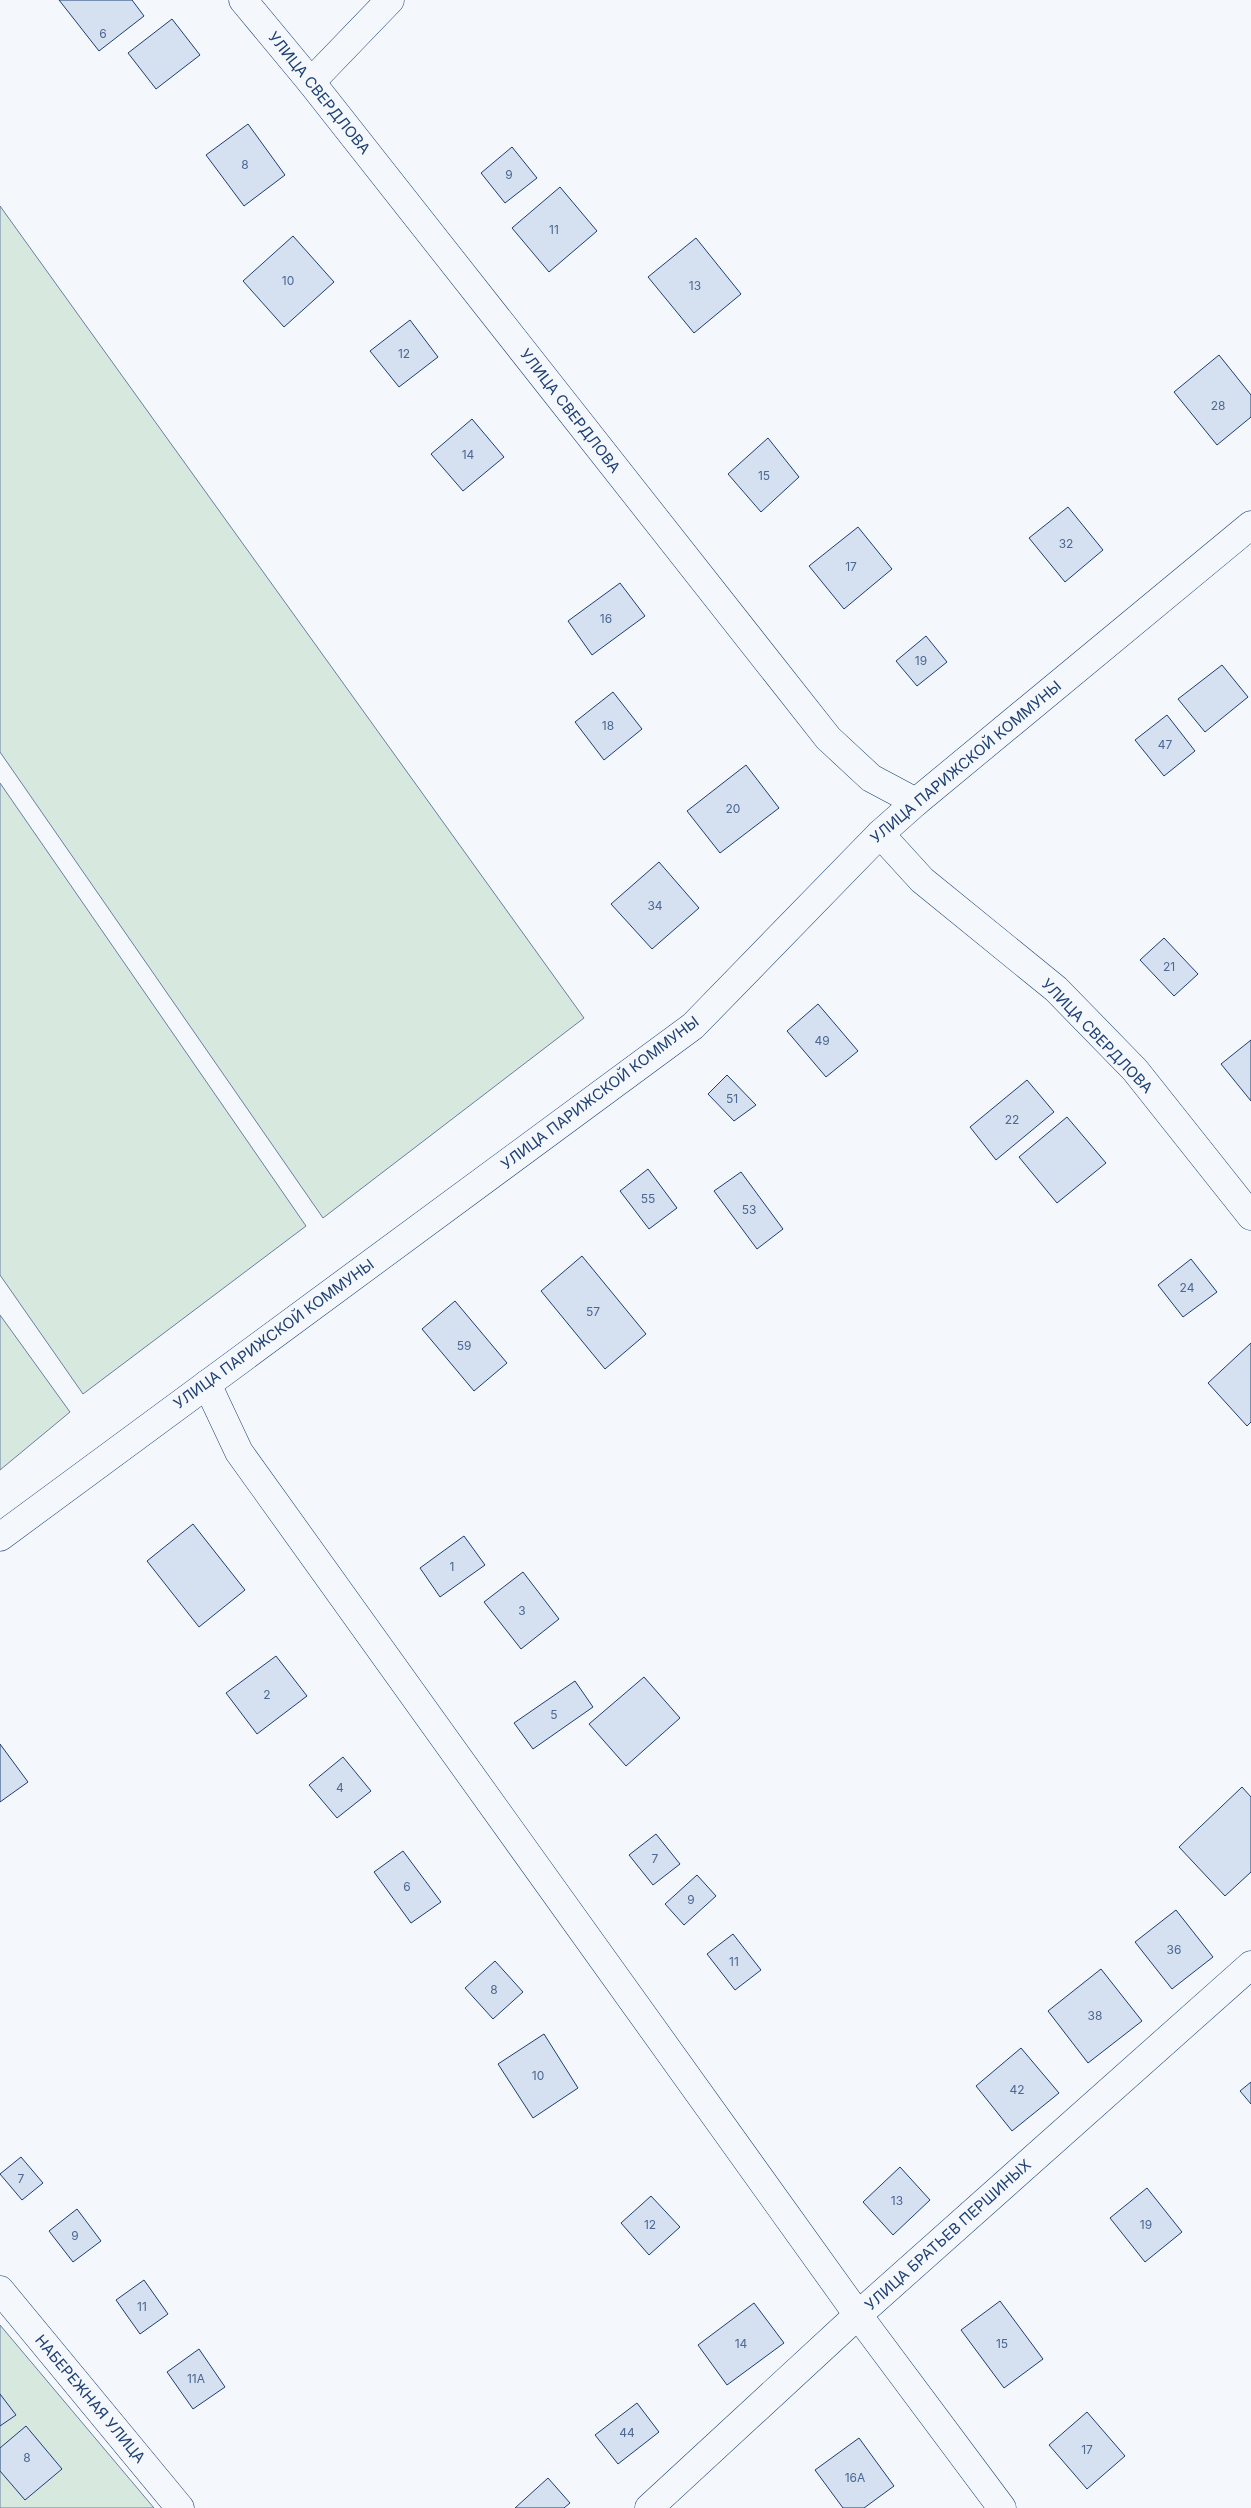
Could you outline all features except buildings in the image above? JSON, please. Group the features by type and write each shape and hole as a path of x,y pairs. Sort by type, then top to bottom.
{"street":[{"name":"УЛИЦА СВЕРДЛОВА","path":"243,0 311,82 828,738 871,778 916,802"},
{"path":"311,82 390,0"},
{"name":"УЛИЦА ПАРИЖСКОЙ КОММУНЫ","path":"0,1537 693,1026 880,834 1251,524"},
{"name":"УЛИЦА СВЕРДЛОВА","path":"880,834 922,880 1056,989 1135,1070 1251,1216"},
{"path":"207,1384 240,1452 858,2315 1002,2508"},
{"name":"УЛИЦА БРАТЬЕВ ПЕРШИНЫХ","path":"649,2508 858,2315 1251,1965"},
{"name":"НАБЕРЕЖНАЯ УЛИЦА","path":"0,2290 180,2508"}],"shaded area":[{"path":"0,206 584,1018 323,1218 0,752"},
{"path":"0,783 306,1226 83,1394 0,1275"},
{"path":"0,1315 70,1412 0,1470"},
{"path":"0,2325 154,2508 0,2508"}]}
